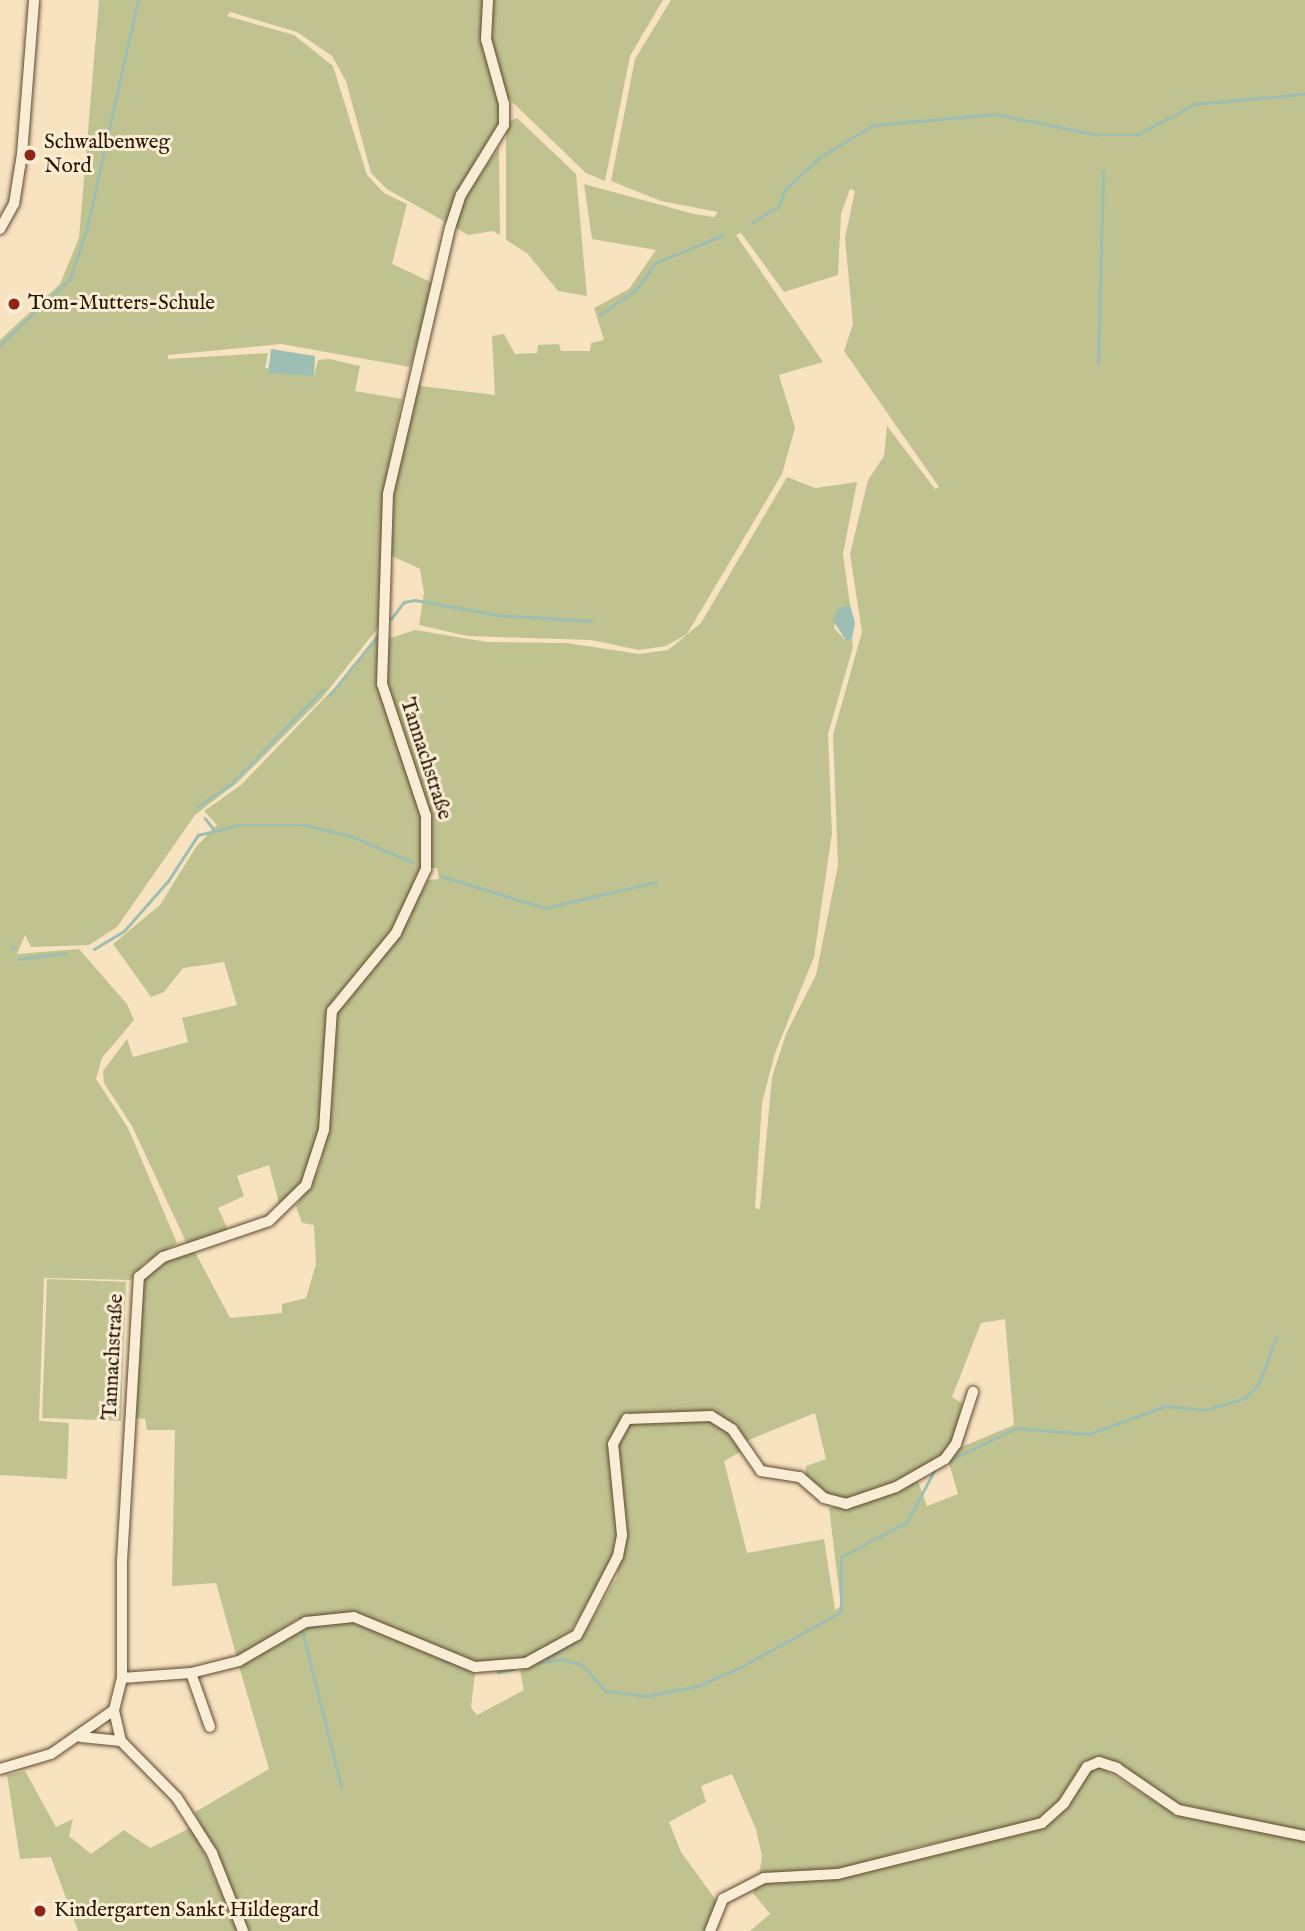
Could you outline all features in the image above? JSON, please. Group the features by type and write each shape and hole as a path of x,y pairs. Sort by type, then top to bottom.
{"street":[{"path":"0,229 14,204 22,154 34,0"},
{"name":"Tannachstraße","path":"121,1741 114,1710 122,1678 123,1548 139,1278 163,1257 269,1221 306,1185 324,1130 332,1011 396,933 426,869 426,816 382,684 388,494 450,228 461,195 504,125 504,104 486,39 488,0"},
{"path":"122,1678 191,1673 252,1654 306,1622 354,1617 475,1667 526,1663 577,1635 618,1556 622,1535 613,1444 627,1419 711,1416 732,1429 761,1471 800,1478 824,1498 846,1504 896,1487 945,1459 957,1444 973,1392"},
{"path":"191,1673 210,1727"},
{"path":"0,1769 35,1762 81,1737 114,1710"},
{"path":"81,1737 121,1741 190,1814 243,1931"},
{"path":"710,1931 723,1899 739,1887 764,1878 823,1875 1042,1823 1064,1803 1087,1767 1099,1762 1178,1810 1305,1836"}],"green space":[{"path":"99,0 484,0 483,39 501,105 500,124 447,223 387,189 371,173 346,81 332,56 297,32 230,12 227,16 294,35 333,66 367,175 384,193 407,204 392,264 433,283 410,367 281,344 168,355 168,359 268,353 265,368 314,376 318,360 329,359 360,366 355,391 402,399 383,494 381,624 322,698 238,782 195,815 117,927 89,945 31,947 25,935 17,954 79,949 127,1004 134,1020 102,1058 96,1079 128,1128 177,1243 144,1263 131,1280 44,1278 39,1421 69,1423 67,1479 0,1475 0,340 60,284 79,238"},
{"path":"491,0 663,0 630,56 605,181 586,173 505,95 489,39"},
{"path":"671,0 1305,0 1305,1832 1180,1804 1096,1758 1083,1764 1052,1813 1027,1824 916,1847 838,1870 759,1876 762,1856 756,1829 732,1774 701,1786 706,1802 669,1822 681,1852 718,1903 707,1931 248,1931 195,1812 269,1769 239,1666 308,1626 353,1621 475,1672 471,1708 477,1715 524,1690 520,1671 581,1639 617,1577 620,1557 615,1444 628,1420 700,1416 722,1424 742,1451 724,1461 747,1553 824,1539 835,1610 841,1606 829,1508 918,1481 927,1506 958,1494 948,1460 959,1448 1014,1425 1005,1319 981,1323 952,1397 962,1403 952,1449 894,1484 846,1501 825,1495 805,1476 806,1466 826,1459 815,1413 746,1441 712,1412 624,1416 610,1444 619,1535 610,1567 571,1631 527,1659 476,1663 371,1619 330,1615 298,1619 237,1658 216,1583 172,1586 175,1430 147,1430 145,1419 136,1418 142,1283 150,1267 194,1250 230,1318 282,1313 282,1304 306,1298 316,1264 314,1225 302,1223 296,1206 319,1169 328,1130 336,1012 398,935 428,880 439,879 437,868 431,868 429,816 384,683 388,639 415,630 487,642 567,643 639,654 668,650 701,623 787,477 815,488 857,482 843,554 850,605 839,607 834,628 846,641 852,639 853,647 828,734 832,833 814,957 775,1053 762,1103 755,1208 760,1209 772,1077 786,1034 816,975 838,865 833,735 862,632 850,554 868,480 884,456 887,426 935,489 939,487 844,351 853,324 845,238 855,191 850,189 841,214 838,275 784,292 741,233 736,235 823,362 779,375 795,428 782,474 687,634 666,646 639,650 591,640 467,636 419,625 424,593 420,569 390,555 391,495 412,385 495,395 492,336 504,334 515,354 537,353 538,345 559,344 561,351 590,351 591,343 604,340 594,308 629,289 656,250 592,239 584,184 694,214 714,217 718,212 661,201 611,181 635,59"},
{"path":"517,118 576,174 587,296 558,291 527,253 506,240 506,135 508,122"},
{"path":"499,148 500,235 493,231 468,235 453,226 463,198"},
{"path":"380,631 379,668 423,816 424,865 393,931 326,1023 321,1129 304,1184 280,1207 269,1165 237,1176 244,1196 218,1208 229,1232 192,1244 186,1242 132,1126 104,1083 103,1071 127,1039 133,1057 188,1042 182,1018 237,1005 224,962 183,968 164,992 151,997 113,944 160,905 196,847 217,825 204,811 241,785 337,685"},
{"path":"47,1279 126,1282 121,1421 42,1418"},
{"path":"1100,1767 1176,1814 1305,1841 1305,1931 750,1931 770,1914 753,1893 756,1885 1029,1832 1057,1818 1089,1771"},
{"path":"25,1771 56,1827 73,1819 69,1836 91,1854 124,1830 150,1848 192,1827 239,1931 78,1931 51,1857 20,1859 7,1775"}],"water":[{"path":"271,349 315,356 314,376 268,373"},
{"path":"850,605 855,622 852,639 846,641 833,620 839,607"}],"waterway":[{"path":"0,345 70,279 86,231 138,0"},
{"path":"751,223 778,207 785,190 820,157 873,125 996,114 1098,135 1136,135 1195,104 1305,94"},
{"path":"1098,364 1103,172"},
{"path":"599,315 635,291 655,263 724,235"},
{"path":"391,619 404,602 415,600 498,615 591,621"},
{"path":"329,696 380,633"},
{"path":"197,807 230,785 323,690"},
{"path":"205,818 215,831"},
{"path":"94,949 124,931 168,881 198,835 239,825 305,825 351,836 412,862"},
{"path":"441,876 545,908 656,882"},
{"path":"11,947 15,949"},
{"path":"19,959 65,953"},
{"path":"949,1461 1016,1428 1089,1434 1166,1406 1205,1410 1245,1398 1259,1384 1276,1337"},
{"path":"537,1663 562,1659 583,1665 606,1691 647,1696 701,1685 741,1667 841,1612 841,1557 907,1522 934,1471"},
{"path":"320,1626 302,1629 342,1788"},
{"path":"548,1658 577,1640"},
{"path":"442,1659 449,1662"},
{"path":"498,1672 513,1669"}],"place":[{"name":"Schwalbenweg Nord","path":"30,155"},
{"name":"Tom-Mutters-Schule","path":"14,304"},
{"name":"Kindergarten Sankt Hildegard","path":"40,1911"}]}
